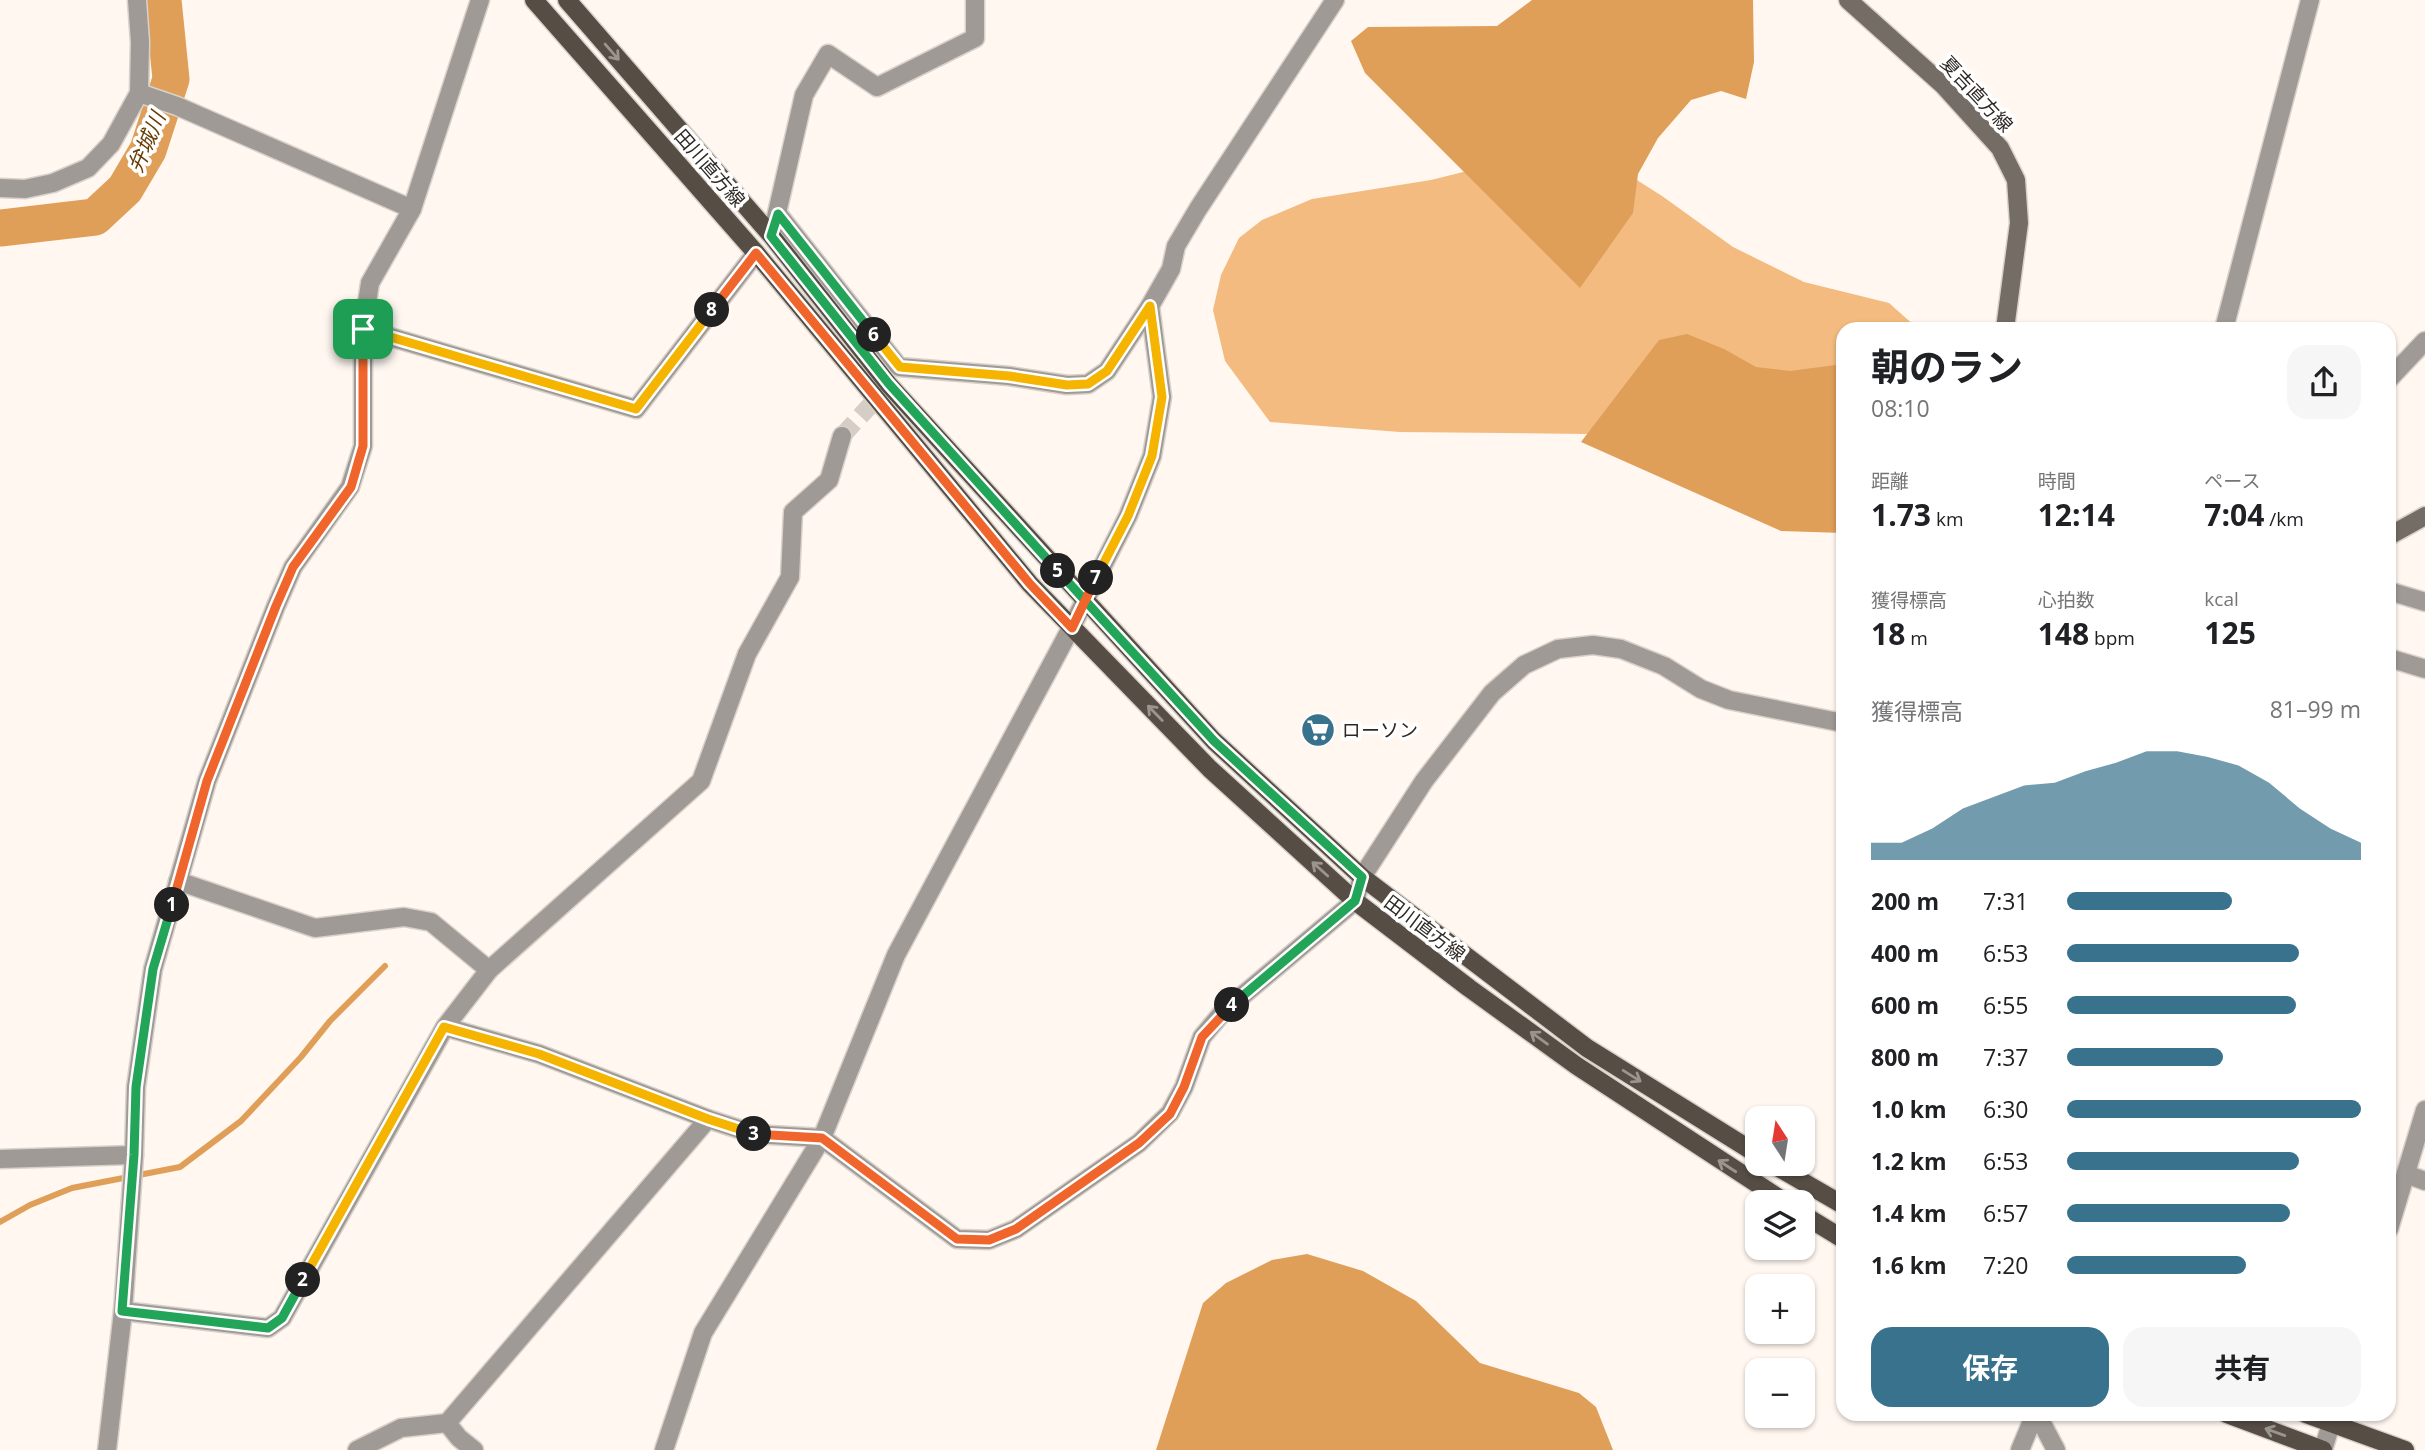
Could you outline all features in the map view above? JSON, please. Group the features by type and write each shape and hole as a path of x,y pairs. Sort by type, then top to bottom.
{"main road":[{"name":"田川直方線","path":"534,0 756,253 1030,584 1210,769 1355,901 1469,988 1577,1066 1767,1190"},
{"name":"田川直方線","path":"567,0 771,236 889,384 1214,741 1362,877 1587,1048 1745,1147"},
{"name":"夏吉直方線","path":"1848,0 1943,85 2000,148 2016,180 2019,223 2005,322"},
{"path":"2396,532 2425,516"},
{"path":"1793,1176 1836,1201"},
{"path":"1815,1221 1836,1235"},
{"path":"2246,1421 2323,1450"},
{"path":"2338,1421 2405,1450"}],"street":[{"path":"0,188 25,190 53,183 88,168 111,144 143,94 137,0"},
{"path":"107,1450 122,1311 134,1155 136,1087 153,969 207,781 293,567 351,487 363,446 363,329 370,284 412,209 480,0"},
{"path":"771,236 804,95 828,54 877,86 975,38 975,0"},
{"path":"778,214 900,367 1009,376 1067,385 1088,384 1107,371 1150,306 1171,268 1176,246 1198,209 1335,0"},
{"path":"2226,322 2310,0"},
{"path":"143,94 177,106 412,209"},
{"path":"363,329 636,409 756,253"},
{"path":"664,1450 703,1332 822,1138 896,955 1072,628 1128,516 1152,456 1162,397 1150,306"},
{"path":"2396,372 2425,341"},
{"path":"889,384 900,367"},
{"path":"122,1311 268,1328 282,1318 444,1027 489,970 701,782 747,654 790,578 793,512 829,480 842,436"},
{"path":"2396,593 2425,602"},
{"path":"444,1027 539,1054 754,1134 822,1138 957,1239 989,1240 1016,1229 1139,1143 1170,1114 1184,1087 1202,1037 1223,1012 1355,901 1362,877 1424,781 1492,693 1524,665 1558,649 1593,645 1621,649 1664,666 1701,689 1729,699 1836,722"},
{"path":"2396,660 2425,668"},
{"path":"178,881 315,928 404,918 431,922 489,970"},
{"path":"2396,1206 2425,1110"},
{"path":"357,1450 401,1429 447,1423 708,1119"},
{"path":"0,1159 134,1155"},
{"path":"2406,1174 2425,1181"},
{"path":"2020,1450 2033,1421"},
{"path":"2040,1421 2056,1450"},
{"path":"2323,1450 2332,1421"},
{"path":"447,1423 459,1438 474,1450"}],"shaded area":[{"path":"1532,0 1753,0 1754,62 1746,99 1721,91 1691,100 1658,138 1638,174 1633,213 1580,288 1365,73 1351,41 1368,27 1497,26"},
{"path":"1499,163 1629,175 1733,247 1804,282 1889,303 1910,322 1836,322 1836,478 1588,434 1400,432 1270,422 1225,361 1213,310 1221,275 1239,238 1262,220 1312,199 1431,180"},
{"path":"1687,334 1724,349 1756,367 1790,371 1836,365 1836,533 1781,531 1581,442 1659,340"},
{"path":"1307,1254 1363,1271 1416,1301 1480,1363 1579,1393 1596,1407 1613,1450 1156,1450 1203,1303 1226,1283 1272,1260"}],"waterway":[{"name":"弁城川","path":"0,228 95,217 125,189 148,150 171,79 163,0"},
{"path":"0,1222 30,1205 72,1188 180,1167 241,1121 301,1057 330,1021 385,966"}],"tunnel":[{"path":"842,436 889,385"}],"place":[{"name":"ローソン","path":"1318,730"}],"route":[{"path":"363,329 363,446 351,487 293,567 276,606 207,781 153,969 136,1087 134,1155 122,1311 268,1328 282,1318 444,1027 539,1054 754,1134 822,1138 957,1239 989,1240 1016,1229 1139,1143 1170,1114 1184,1087 1202,1037 1223,1012 1355,901 1362,877 1214,741 1084,601 889,384 771,236 778,214 900,367 1009,376 1067,385 1088,384 1107,371 1150,306 1162,397 1152,456 1128,516 1084,601 1072,628 1030,584 756,253 636,409 363,329"}]}
